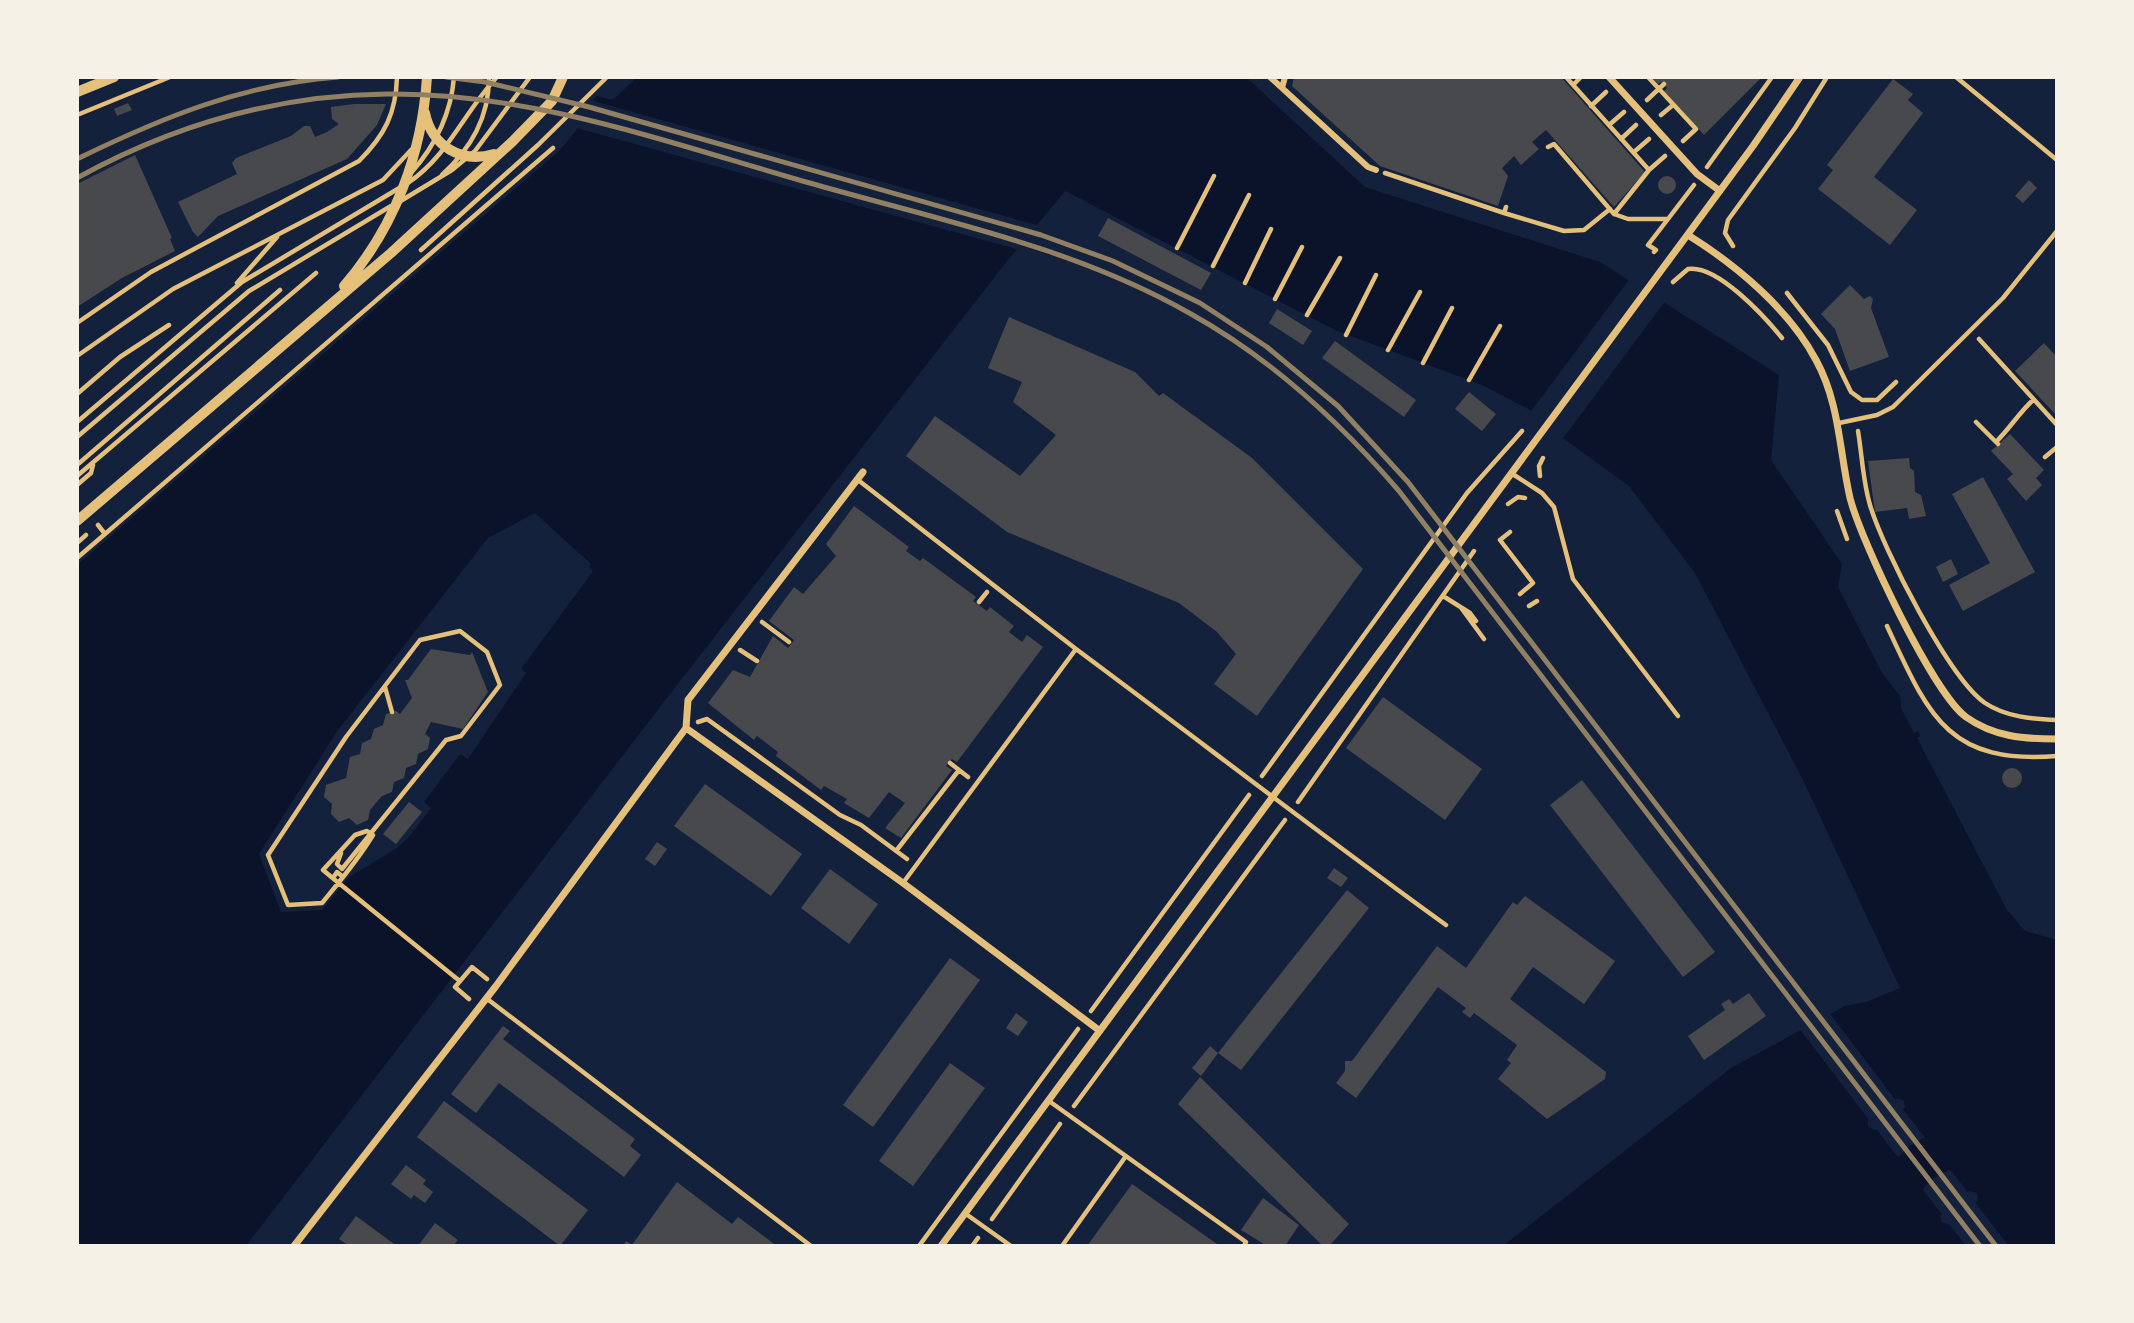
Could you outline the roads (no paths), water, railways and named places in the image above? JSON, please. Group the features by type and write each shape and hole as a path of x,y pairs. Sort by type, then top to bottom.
{"street":[{"path":"77,92 114,77"},
{"path":"315,315 364,260 397,203 421,127 427,77"},
{"path":"559,91 563,77"},
{"path":"77,521 315,315 398,247 502,150 570,77"},
{"path":"1270,77 1368,167 1376,170"},
{"path":"1282,88 1285,77"},
{"path":"1609,77 1700,177 1720,191"},
{"path":"941,1246 1688,235 1800,77"},
{"path":"425,99 428,123 436,138 447,148 465,156 485,156 502,150"},
{"path":"1688,235 1720,257 1773,304 1794,327 1822,371 1839,423 1848,486 1859,524 1938,686 1963,714 1991,731 2025,738 2057,739"},
{"path":"300,1244 496,986 686,727 688,700 863,472"},
{"path":"686,727 903,883 1100,1031"}],"lane":[{"path":"406,181 436,138 449,106 454,77"},
{"path":"465,156 481,122 489,77"},
{"path":"226,294 430,166 447,148 497,77"},
{"path":"77,437 240,297 421,189 465,156 490,135 530,77"},
{"path":"1955,77 2057,160"},
{"path":"77,356 173,289 388,176 411,149 421,127"},
{"path":"1839,423 1893,407 1974,328 2057,231"},
{"path":"77,422 226,294 283,232"},
{"path":"1511,473 1538,491 1558,514 1573,579 1678,716"},
{"path":"858,480 1076,649 1257,784 1271,799 1446,925"},
{"path":"903,883 1076,649"},
{"path":"486,998 811,1246"},
{"path":"1049,1101 1246,1242 1244,1246"},
{"path":"1062,1246 1126,1156"},
{"path":"965,1214 1011,1246"}],"water":[{"path":"637,77 1246,77 1365,187 1600,262 1779,375 1771,460 1842,564 1838,587 1882,673 1900,696 1901,708 1914,733 1918,731 1920,736 1917,738 2007,910 2025,931 2057,940 2057,1246 1503,1246 1731,1068 1845,1006 1866,1002 1900,988 1804,782 1695,573 1629,486 1564,439 1532,411 1482,385 1335,330 1065,191 1004,265 677,685 246,1246 77,1246 77,565 560,150 575,132 596,96 613,100","holes":["535,513 591,564 589,567 593,571 522,668 526,673 468,759 460,754 424,802 431,808 410,836 397,848 349,877 322,910 281,912 259,854 338,730 488,538","1898,1098 1904,1101 1905,1108 1875,1130 1868,1127 1868,1118","1927,1144 1940,1164 1917,1179 1905,1158","1969,1191 1977,1193 1978,1201 1949,1225 1942,1222 1940,1216"]}],"waterway":[{"path":"1833,1246 1922,1162 2057,1087"}],"railway":[{"path":"77,159 203,105 269,87 338,77"},
{"path":"446,77 485,82 589,107 1041,235 1113,261 1200,303 1267,347 1338,406 1408,482 1996,1246"},
{"path":"77,178 113,159 189,128 266,107 306,100 387,94 497,102 605,124 1008,238 1102,271 1191,314 1249,351 1303,393 1353,440 1399,491 1980,1246"}]}
